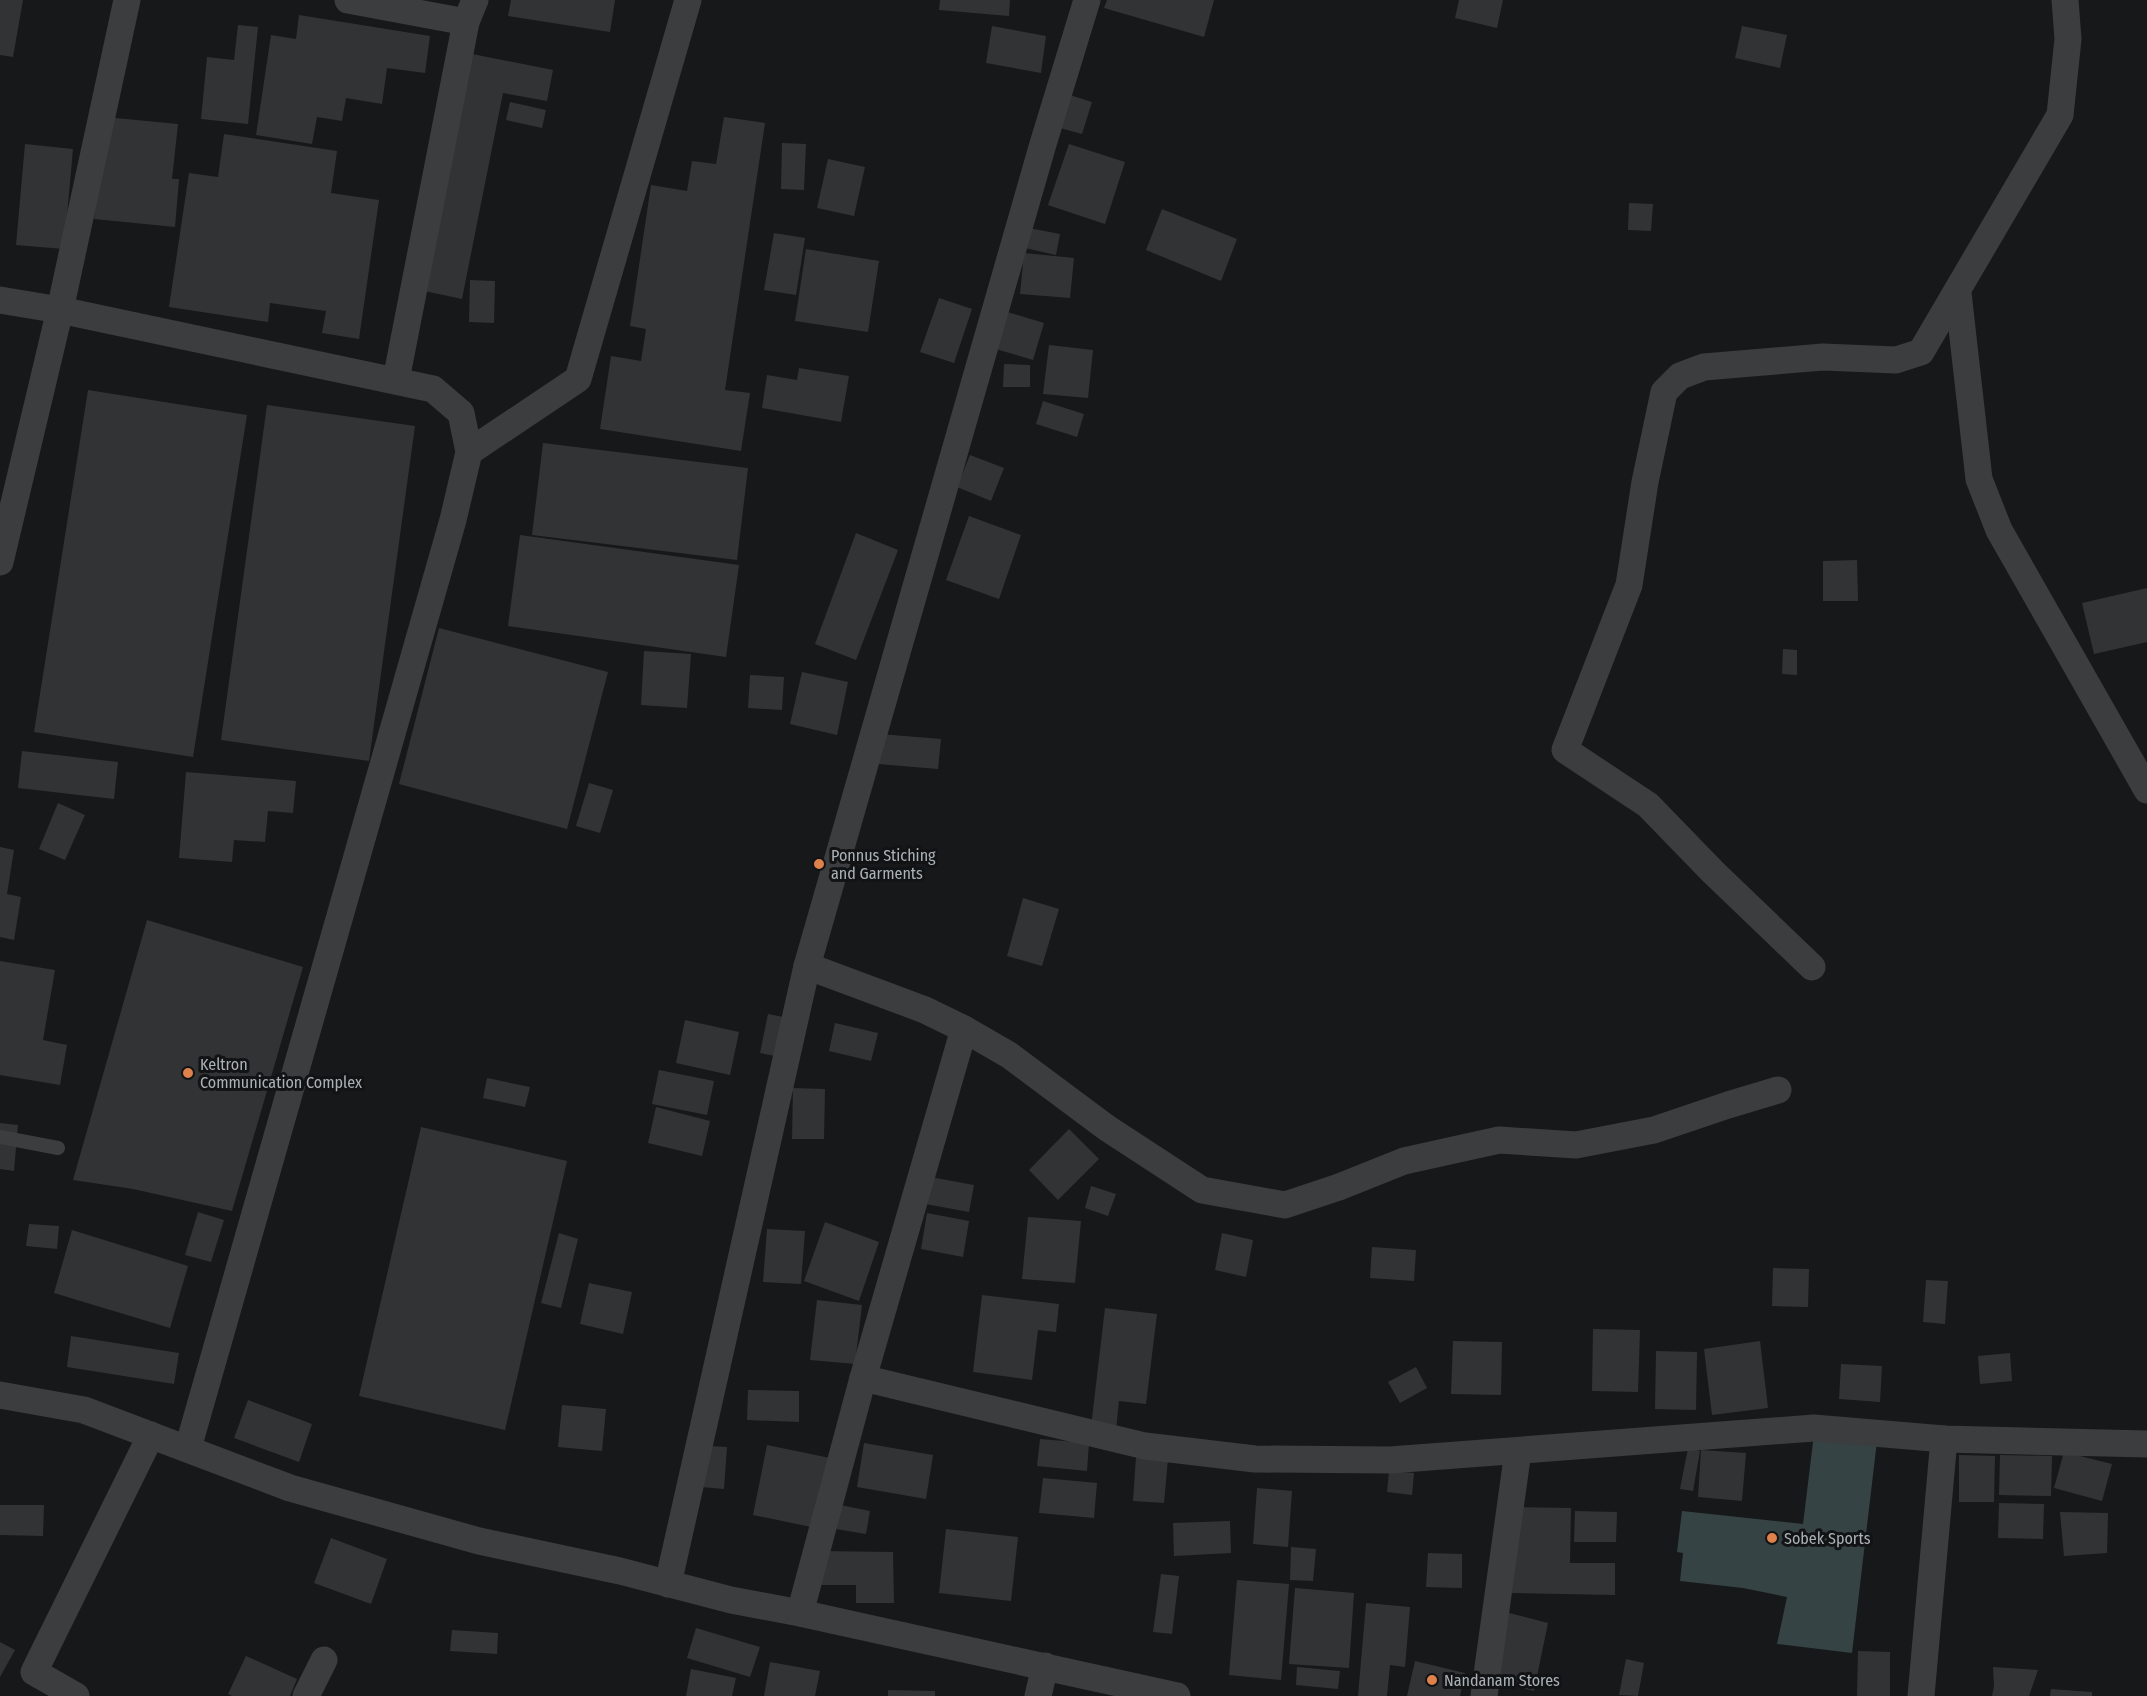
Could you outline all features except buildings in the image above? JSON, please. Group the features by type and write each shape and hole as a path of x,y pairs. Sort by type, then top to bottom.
{"street":[{"path":"0,562 60,310 127,0"},
{"path":"348,0 471,11 396,380"},
{"path":"469,452 578,379 688,0"},
{"path":"668,1584 807,966 1043,144 1087,0"},
{"path":"1812,967 1713,872 1648,805 1565,750 1629,585 1645,482 1664,392 1680,376 1704,367 1823,357 1896,360 1922,352 2060,115 2068,39 2065,0"},
{"path":"1958,293 1979,479 1999,530 2147,790"},
{"path":"0,300 60,310 433,389 461,413 469,452 453,520 188,1448"},
{"path":"807,966 925,1010 964,1029 1009,1055 1107,1128 1202,1190 1285,1205 1339,1187 1404,1161 1498,1140 1576,1145 1654,1130 1778,1090"},
{"path":"800,1613 863,1378 964,1029"},
{"path":"863,1378 1145,1446 1255,1459 1390,1460 1814,1428 1944,1438 2147,1444"},
{"path":"0,1395 84,1410 290,1488 479,1541 620,1571 731,1600 1178,1696"},
{"path":"76,1696 34,1671 151,1435"},
{"path":"1921,1696 1944,1438"},
{"path":"1484,1696 1518,1451"},
{"path":"306,1696 324,1660"},
{"path":"1038,1696 1045,1666"}],"lane":[{"path":"0,1137 58,1148"}],"shaded area":[{"name":"Sobek Sports","path":"1814,1434 1877,1441 1852,1653 1777,1644 1787,1597 1743,1588 1680,1581 1683,1553 1677,1552 1682,1511 1803,1524"}],"place":[{"name":"Ponnus Stiching and Garments","path":"819,864"},
{"name":"Keltron Communication Complex","path":"188,1073"},
{"name":"Sobek Sports","path":"1772,1538"},
{"name":"Nandanam Stores","path":"1432,1680"}]}
